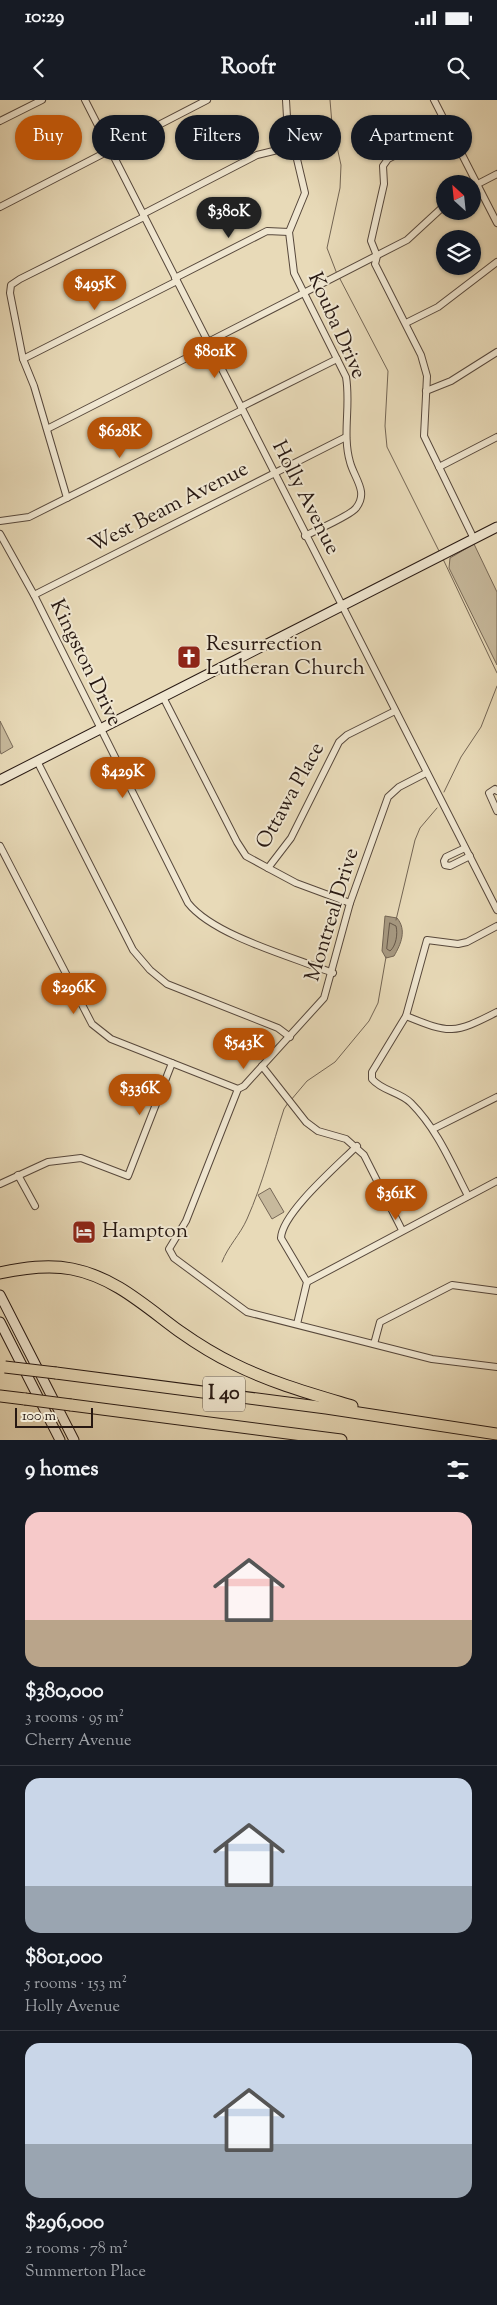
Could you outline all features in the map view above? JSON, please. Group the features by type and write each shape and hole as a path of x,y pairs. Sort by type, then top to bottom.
{"highway":[{"path":"0,1273 34,1267 53,1267 89,1273 120,1288 180,1332 234,1364 292,1388 392,1418"},
{"name":"I 40","path":"3,1366 392,1418 497,1434"},
{"name":"I 40","path":"0,1396 341,1440"}],"street":[{"path":"0,121 42,100"},
{"name":"Holly Avenue","path":"85,100 93,115"},
{"path":"165,122 208,100"},
{"name":"Kouba Drive","path":"286,100 287,115"},
{"path":"434,100 441,115"},
{"path":"67,498 34,386 23,359 10,293 11,285 257,155 269,152"},
{"path":"0,207 93,160"},
{"name":"Holly Avenue","path":"116,160 305,536 497,910"},
{"name":"Kouba Drive","path":"297,160 305,192 289,232 294,273 346,377 349,392 346,436 350,463 361,486 359,503 355,510 305,536"},
{"path":"387,160 383,166 384,184 370,241 377,256 375,264 421,355 427,376 424,436 474,539"},
{"path":"463,160 470,175"},
{"path":"481,182 497,174"},
{"path":"481,195 497,223"},
{"path":"46,430 407,240 436,213"},
{"path":"23,359 267,232 289,232"},
{"path":"406,323 438,307 497,262"},
{"path":"426,391 451,380 497,352"},
{"path":"0,521 29,517 337,359"},
{"name":"West Beam Avenue","path":"34,595 346,436"},
{"path":"439,467 497,437"},
{"path":"0,780 497,527"},
{"name":"Kingston Drive","path":"0,534 34,595 188,903 195,912 226,932 333,973"},
{"path":"163,697 246,856 296,882 350,904"},
{"name":"Ottawa Place","path":"268,868 291,838 340,742 347,735 395,711"},
{"path":"37,761 133,950 150,970 167,984 278,1028 290,1036"},
{"name":"Montreal Drive","path":"297,1324 247,1312 174,1258 169,1249 186,1221 238,1089 244,1086 324,998 333,973 350,904 388,797 399,786 426,772"},
{"path":"497,791 495,789 489,793 497,811"},
{"path":"0,846 92,1024 111,1039 238,1089"},
{"path":"465,848 446,857 445,865 450,866 470,856"},
{"path":"468,1196 433,1129 403,1096 377,1085 372,1079 372,1072 406,1016 427,940 458,944 467,942 497,926"},
{"path":"406,1016 435,1028 457,1030 497,1012"},
{"path":"0,1184 48,1162 81,1158 128,1176 172,1063"},
{"path":"262,1066 306,1122 318,1131 346,1139 357,1146 364,1155 402,1230"},
{"path":"433,1129 497,1096"},
{"path":"357,1146 306,1196 281,1230 280,1238 307,1282 297,1324 432,1359 497,1367"},
{"path":"18,1175 35,1206"},
{"path":"307,1282 497,1181"},
{"path":"374,1344 380,1322 452,1285 497,1291"},
{"path":"0,1295 74,1440"},
{"path":"0,1322 60,1440"}],"shaded area":[{"path":"474,544 497,592 497,665 449,568 450,558"},
{"path":"0,721 13,747 1,754 0,750"},
{"path":"270,1188 284,1212 272,1219 258,1195"}],"water":[{"path":"385,916 397,918 402,927 399,947 394,956 386,958 382,951"}],"waterway":[{"path":"330,100 332,124 341,165 340,188 327,248 337,274"},
{"path":"339,277 388,371 385,426 387,447 440,553"},
{"path":"443,559 497,673"},
{"path":"444,792 461,757 481,727 497,686"},
{"path":"396,920 415,840 420,828 437,808"},
{"path":"291,1100 307,1081 335,1062 369,1021 378,1003 386,957"},
{"path":"222,1262 244,1225 253,1205 284,1109 288,1103"}],"place":[{"name":"Resurrection Lutheran Church","path":"189,657"},
{"name":"Hampton","path":"84,1232"}]}
